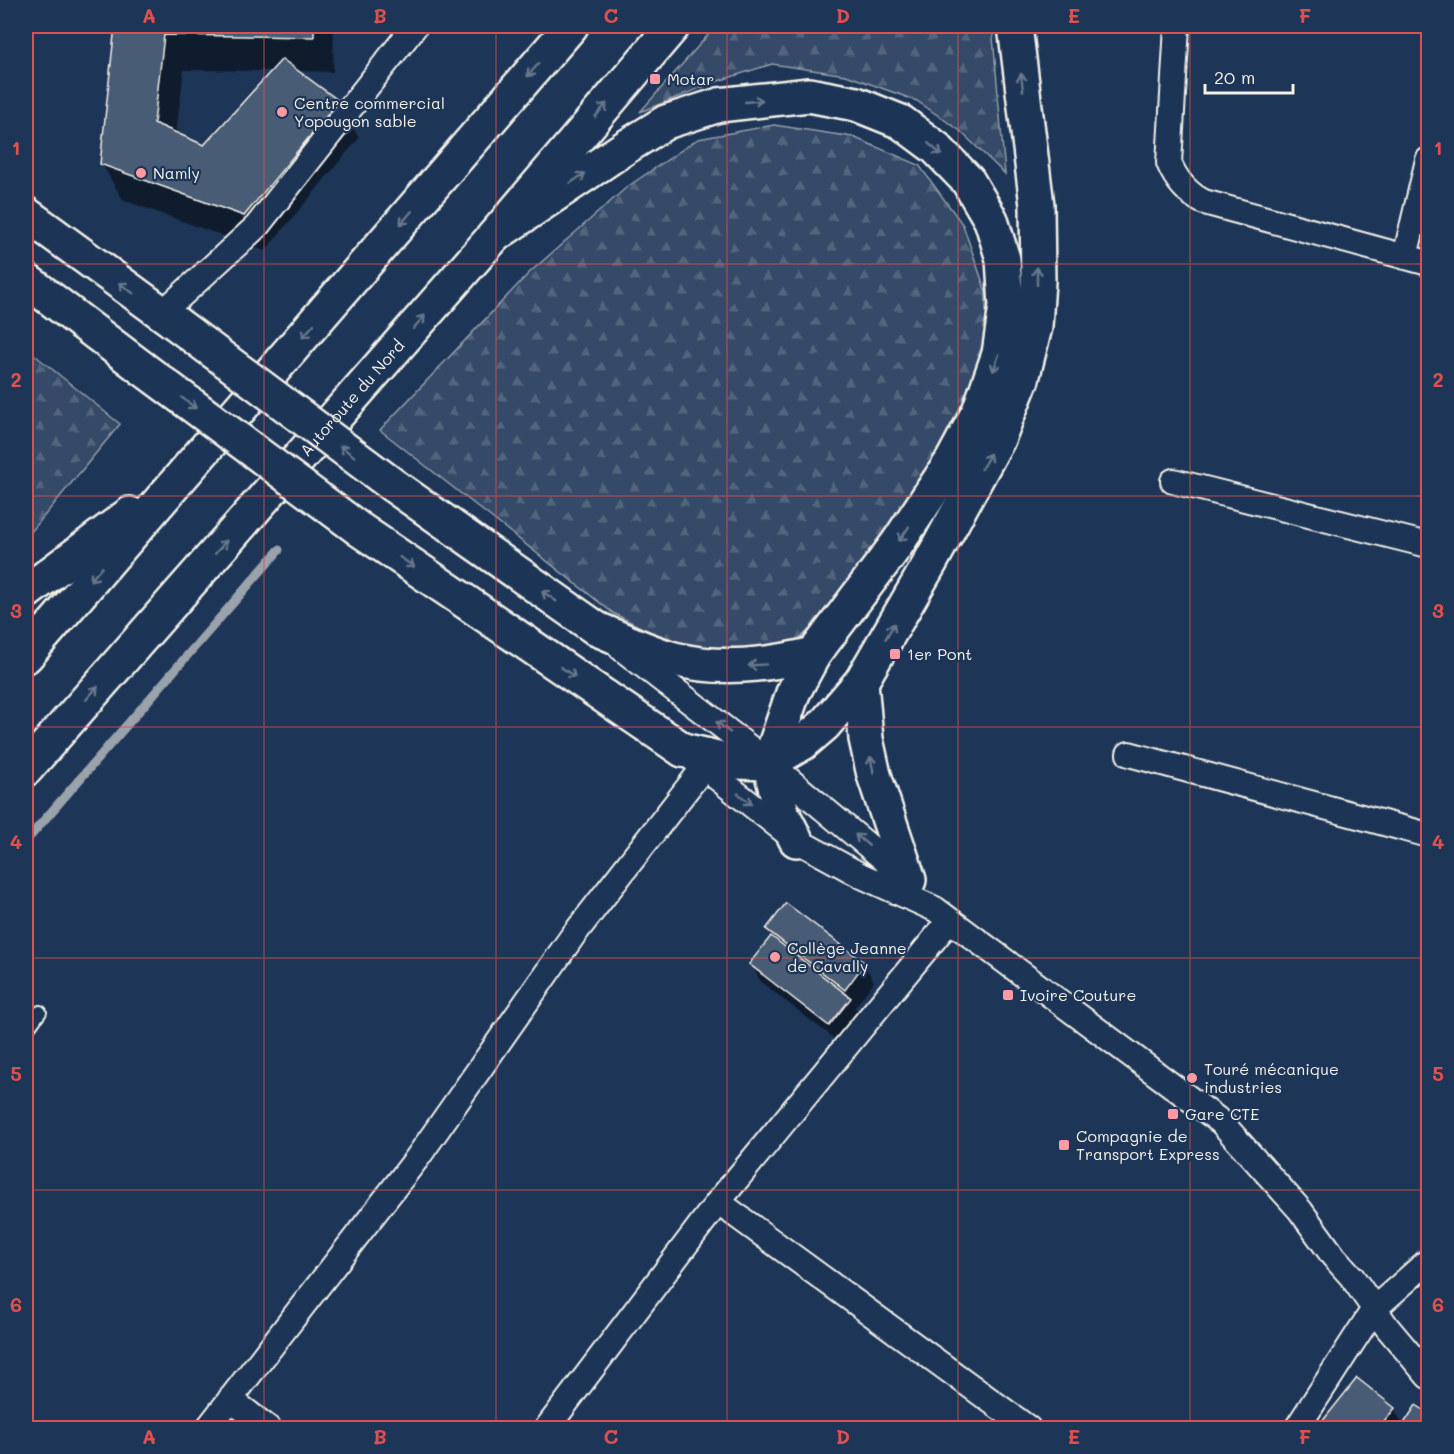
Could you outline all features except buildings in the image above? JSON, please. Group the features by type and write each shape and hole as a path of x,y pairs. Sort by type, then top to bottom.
{"main road":[{"path":"26,656 571,26"},
{"name":"Autoroute du Nord","path":"26,769 495,235 673,26"},
{"path":"26,280 359,530 693,759 769,763 803,742 824,725 861,682 998,439 1022,379 1035,327 1038,282 1037,205 1015,26"},
{"path":"495,235 666,122 719,105 809,95 856,104 901,122 936,148 968,181 991,220 1003,259 1006,306 999,354 979,411 952,461 897,544 814,654 793,693 769,763 782,813 796,840"},
{"path":"26,214 394,486 597,629 674,659 729,667 777,663 814,654"},
{"path":"26,592 175,482"},
{"path":"861,682 866,739 873,774 909,880"}],"street":[{"path":"168,318 257,226 415,26"},
{"path":"1177,26 1169,162 1174,175 1191,196 1204,202 1417,260 1428,160"},
{"path":"1173,482 1428,545"},
{"path":"597,629 769,763 909,880 942,914 1221,1122 1300,1210 1374,1309 1428,1376"},
{"path":"1129,754 1428,835"},
{"path":"208,1428 418,1157 693,759 796,840 862,876 942,914"},
{"path":"549,1428 718,1202 942,914"},
{"path":"718,1202 1028,1428"},
{"path":"1297,1428 1374,1309 1428,1261"},
{"path":"230,1399 268,1428"}],"lane":[{"path":"26,1031 40,1012"}],"green space":[{"path":"716,26 992,26 1005,174 959,130 917,101 846,75 772,64 715,82 640,112"},
{"path":"774,125 853,137 919,165 963,225 986,292 986,363 959,430 835,605 796,642 732,652 679,647 613,613 380,430 529,273 627,187 698,139"},
{"path":"26,348 120,424 26,538"}],"waterway":[{"path":"26,841 279,550"}],"place":[{"name":"Motar","path":"655,79"},
{"name":"Centre commercial Yopougon sable","path":"282,112"},
{"name":"Namly","path":"141,173"},
{"name":"1er Pont","path":"895,654"},
{"name":"Collège Jeanne de Cavally","path":"775,957"},
{"name":"Ivoire Couture","path":"1008,995"},
{"name":"Touré mécanique industries","path":"1192,1078"},
{"name":"Gare CTE","path":"1173,1114"},
{"name":"Compagnie de Transport Express","path":"1064,1145"}]}
